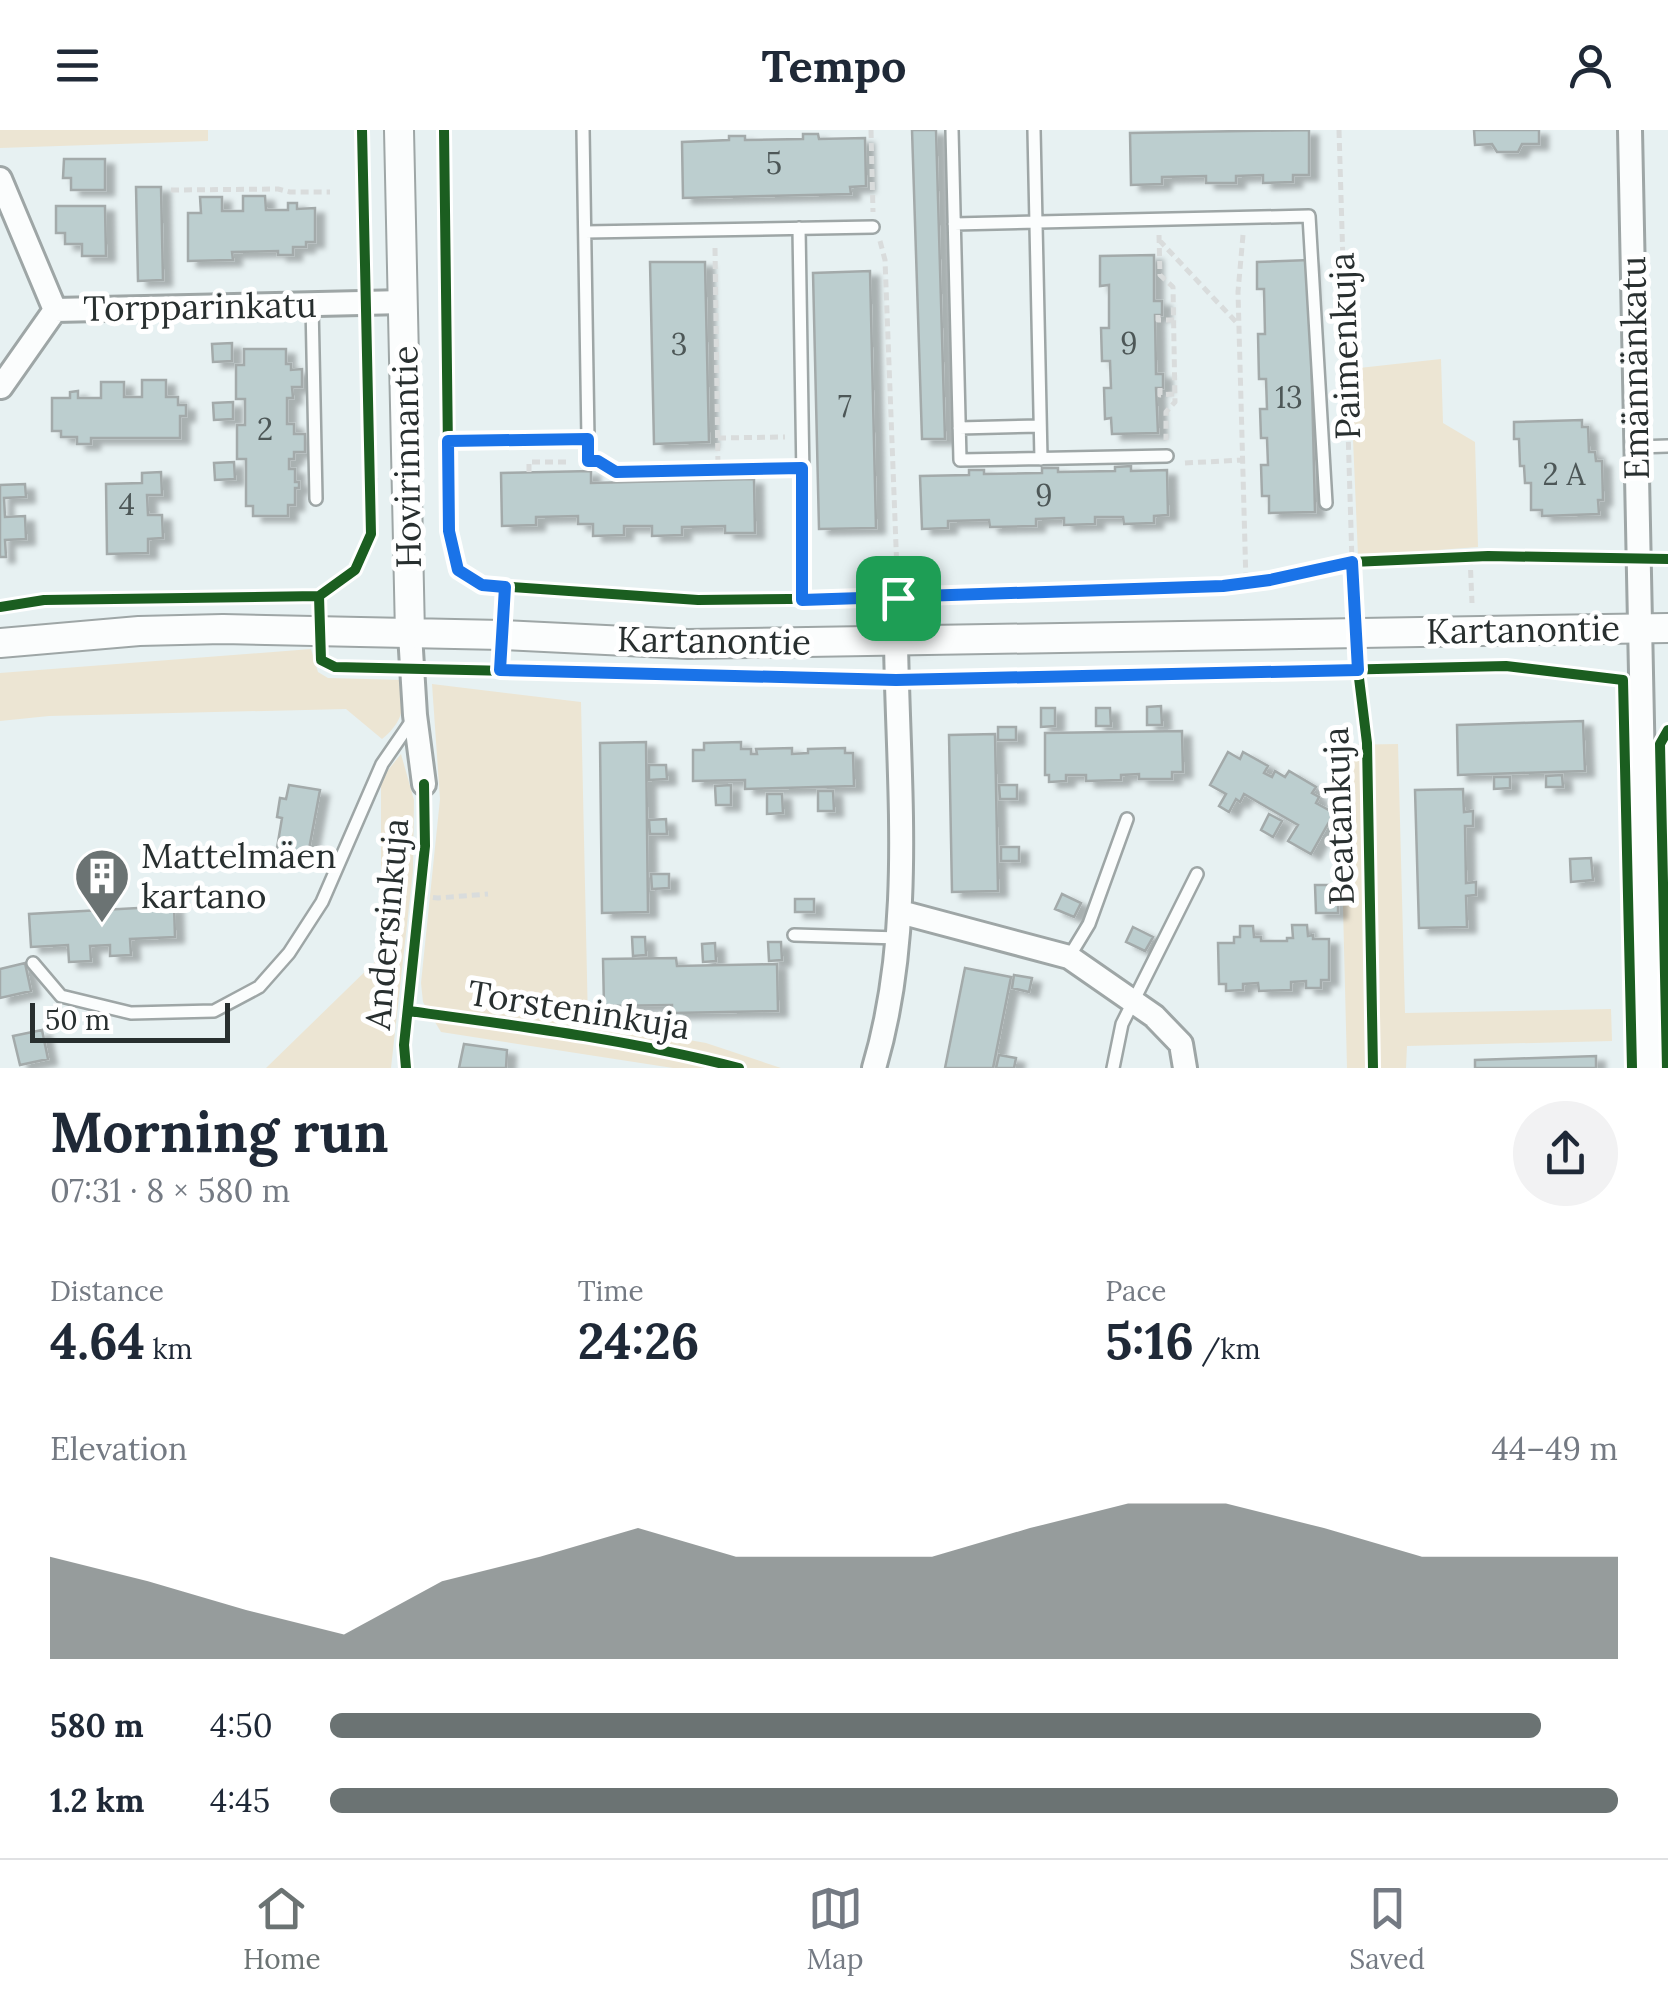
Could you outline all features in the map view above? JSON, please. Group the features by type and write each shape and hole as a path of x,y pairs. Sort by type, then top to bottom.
{"street":[{"name":"Hovirinnantie","path":"399,130 410,634 424,784"},
{"name":"Emännänkatu","path":"1630,130 1650,1068"},
{"name":"Torpparinkatu","path":"0,179 56,310"},
{"name":"Torpparinkatu","path":"56,310 404,302"},
{"name":"Torpparinkatu","path":"1,387 56,310"},
{"name":"Kartanontie","path":"0,644 138,631 502,635 688,644 896,642 1640,617 1668,628"},
{"path":"874,1068 887,1021 899,938 896,642"},
{"path":"900,912 1069,958 1134,1000 1180,1044 1185,1068"}],"lane":[{"path":"583,130 588,461"},
{"path":"952,130 960,460 1167,456"},
{"path":"1034,130 1041,458"},
{"path":"954,224 1308,216 1326,502"},
{"path":"584,232 873,227"},
{"path":"799,228 804,540"},
{"path":"312,304 316,498"},
{"path":"959,428 1040,426"},
{"path":"513,440 588,439"},
{"path":"1637,446 1668,446"},
{"path":"33,963 61,996 131,1013 214,1011 259,987 289,954 322,902 382,764 415,715"},
{"path":"1643,809 1668,809"},
{"path":"1069,958 1089,924 1127,818"},
{"path":"1113,1068 1122,1024 1197,874"},
{"path":"794,935 899,938"}],"path":[{"path":"871,130 873,227 885,260 898,598"},
{"path":"171,190 330,192"},
{"path":"1244,217 1239,326 1246,583"},
{"path":"1159,220 1160,275 1173,287 1175,402 1166,412 1167,456 1184,463 1242,460"},
{"path":"715,230 718,469"},
{"path":"1159,240 1239,326"},
{"path":"1158,315 1158,320 1174,320"},
{"path":"1160,388 1160,395 1175,394"},
{"path":"448,422 448,459"},
{"path":"718,438 802,437"},
{"path":"448,441 513,440"},
{"path":"369,461 375,481 370,498"},
{"path":"529,472 528,462 588,461 598,461 616,472 802,468"},
{"path":"802,600 804,540"},
{"path":"1452,558 1488,556"},
{"path":"1470,557 1472,603"},
{"path":"1338,564 1368,561"},
{"path":"1352,562 1353,579"},
{"path":"879,598 916,597"},
{"path":"785,600 822,599"},
{"path":"420,896 488,894"}],"shaded area":[{"path":"0,130 208,130 208,141 0,148"},
{"path":"1441,359 1443,423 1475,442 1478,547 1358,556 1350,369"},
{"path":"311,649 318,672 328,678 403,680 401,713 382,739 346,709 49,716 0,721 0,673"},
{"path":"432,684 581,702 588,1022 706,1043 781,1068 673,1068 441,1032 423,1002 421,983 440,799"},
{"path":"1398,744 1405,1013 1611,1009 1612,1041 1407,1046 1406,1068 1347,1068 1339,745"},
{"path":"401,754 414,800 413,871 391,1068 266,1068 381,956 381,779"}],"building":[{"path":"912,130 936,130 945,439 922,439"},
{"path":"1309,130 1309,175 1293,175 1293,182 1263,183 1263,175 1236,176 1236,183 1206,183 1206,176 1162,177 1162,184 1131,185 1130,133"},
{"path":"1474,130 1539,130 1539,144 1522,144 1518,152 1497,152 1492,144 1475,145"},
{"path":"803,134 818,134 819,139 865,138 866,186 850,187 851,194 683,198 682,142 729,140 729,136 745,136 745,140 803,139"},
{"path":"64,159 105,159 105,190 71,190 71,178 63,178"},
{"path":"136,187 161,187 163,280 138,281"},
{"path":"243,196 265,196 266,210 288,210 288,203 297,203 297,209 315,208 315,242 293,247 293,255 278,255 278,251 232,252 233,260 188,261 188,213 201,213 200,197 222,197 222,211 243,211"},
{"path":"56,206 105,206 106,256 82,256 82,244 65,244 65,233 56,233"},
{"path":"1154,255 1154,301 1162,301 1162,315 1155,315 1156,374 1163,374 1163,388 1156,388 1158,433 1112,434 1111,418 1105,419 1104,388 1111,388 1110,361 1102,361 1101,328 1109,328 1109,285 1100,286 1100,256"},
{"path":"1309,260 1315,512 1269,513 1269,496 1262,496 1261,465 1268,465 1267,438 1261,438 1260,409 1267,409 1266,379 1259,379 1258,334 1265,334 1264,289 1257,289 1257,262"},
{"path":"650,262 705,262 709,442 654,444"},
{"path":"870,271 876,528 819,529 813,273"},
{"path":"232,343 232,361 213,362 212,344"},
{"path":"244,349 286,349 286,364 291,364 291,370 302,369 302,387 292,387 293,398 287,398 287,424 294,424 294,434 305,434 305,452 294,452 294,459 289,459 289,469 295,469 299,488 295,488 295,505 288,505 288,516 253,516 253,506 246,506 246,459 237,459 237,425 245,425 245,399 236,399 236,365 244,365"},
{"path":"142,380 166,380 166,397 178,397 178,405 186,405 186,416 180,416 180,438 91,438 91,444 77,444 77,437 61,437 61,431 52,431 52,398 70,398 70,392 78,391 78,398 101,398 101,382 124,382 124,397 142,397"},
{"path":"233,402 233,419 214,420 213,403"},
{"path":"1582,420 1582,427 1588,427 1589,452 1595,452 1596,461 1602,461 1603,500 1598,500 1599,514 1542,516 1542,510 1531,510 1531,483 1525,483 1524,466 1520,466 1514,422"},
{"path":"234,462 235,479 215,480 214,463"},
{"path":"1131,466 1131,471 1167,470 1168,515 1154,516 1154,523 1124,524 1123,517 1095,517 1095,524 1064,525 1064,518 1036,519 1036,526 990,527 989,520 948,521 948,528 922,529 920,476 969,475 969,470 984,470 984,474 1042,473 1042,468 1058,468 1058,472 1115,471 1115,467"},
{"path":"591,471 591,483 754,479 755,533 725,533 725,526 682,527 682,535 652,536 652,526 624,526 624,535 593,536 593,524 578,524 578,516 536,517 536,525 502,526 501,473"},
{"path":"161,472 162,495 147,495 148,515 162,515 163,538 148,539 148,553 107,554 106,484 142,483 142,473"},
{"path":"25,484 26,497 4,498 5,517 25,516 26,539 5,540 6,557 0,557 0,485"},
{"path":"1161,706 1162,725 1147,725 1147,707"},
{"path":"1041,708 1055,708 1055,726 1041,727"},
{"path":"1096,708 1110,708 1111,726 1096,726"},
{"path":"1583,721 1585,771 1458,775 1457,725"},
{"path":"998,727 1016,727 1016,740 998,740"},
{"path":"1182,731 1183,772 1172,772 1172,779 1139,779 1139,774 1121,775 1121,780 1086,781 1086,775 1066,775 1066,781 1049,782 1049,775 1045,775 1045,733"},
{"path":"995,734 998,891 952,892 949,735"},
{"path":"646,742 648,912 602,913 600,743"},
{"path":"741,742 741,749 751,749 751,754 757,754 756,749 792,748 792,754 808,753 808,749 845,748 845,753 853,753 854,786 745,789 745,780 693,781 693,750 704,750 704,743"},
{"path":"1228,752 1240,759 1243,752 1268,766 1264,773 1272,777 1275,771 1285,777 1289,771 1316,787 1312,793 1319,797 1316,803 1334,813 1311,854 1288,841 1298,825 1244,794 1229,812 1219,806 1226,794 1210,785"},
{"path":"649,765 666,765 667,779 649,780"},
{"path":"1562,775 1563,787 1546,787 1546,776"},
{"path":"1494,777 1510,777 1510,788 1494,789"},
{"path":"289,785 320,790 307,860 276,854 282,818 277,817 280,798 286,799"},
{"path":"731,785 731,805 716,805 715,786"},
{"path":"999,785 1017,785 1017,799 1000,799"},
{"path":"1463,789 1464,812 1473,811 1473,826 1465,826 1466,883 1476,882 1476,895 1466,896 1467,927 1419,928 1415,790"},
{"path":"818,791 833,791 834,811 818,811"},
{"path":"767,794 782,794 783,813 767,814"},
{"path":"1269,814 1282,821 1273,837 1261,830"},
{"path":"666,819 667,834 650,834 649,820"},
{"path":"1001,847 1019,847 1019,861 1001,861"},
{"path":"1591,858 1593,880 1571,882 1570,859"},
{"path":"651,874 669,874 669,888 652,889"},
{"path":"1315,885 1338,885 1338,913 1316,913"},
{"path":"1062,894 1081,903 1074,917 1055,909"},
{"path":"795,899 814,899 814,912 795,912"},
{"name":"Mattelmäen kartano","path":"174,906 175,937 130,939 131,955 110,956 110,945 90,946 91,961 69,962 68,945 31,947 29,914"},
{"path":"1292,925 1307,925 1308,936 1313,935 1313,939 1329,939 1329,980 1321,980 1321,988 1306,988 1306,981 1291,982 1291,990 1259,991 1258,983 1243,984 1243,990 1226,991 1226,984 1219,984 1218,943 1234,943 1234,937 1240,937 1240,926 1253,926 1254,937 1261,937 1261,941 1287,941 1293,938"},
{"path":"1133,927 1153,937 1145,951 1126,942"},
{"path":"632,937 645,937 646,955 633,956"},
{"path":"768,942 781,942 782,960 769,961"},
{"path":"715,943 716,961 703,962 702,944"},
{"path":"676,958 677,966 777,964 778,1011 672,1013 672,1005 604,1006 603,959"},
{"path":"25,963 31,991 0,998 0,969"},
{"path":"965,968 1011,977 993,1068 945,1068"},
{"path":"1014,975 1032,978 1029,992 1012,988"},
{"path":"42,1030 48,1059 20,1065 13,1036"},
{"path":"464,1044 507,1050 506,1068 459,1068"},
{"path":"999,1055 1016,1058 1014,1068 996,1068"},
{"path":"1596,1056 1596,1068 1475,1068 1475,1060"}],"cycle path":[{"path":"0,607 44,600 319,596 355,570 371,534 362,130"},
{"path":"444,130 449,531 458,570 482,585 698,600 898,598 1223,586 1352,562 1488,556 1668,559"},
{"name":"Beatankuja","path":"1352,562 1367,743 1373,1068"},
{"path":"319,596 321,660 335,667 896,680 1506,666 1623,680 1632,1068"},
{"path":"1667,1068 1660,744 1668,730"},
{"name":"Andersinkuja","path":"406,1068 404,1045 425,846 424,784"},
{"name":"Andersinkuja","path":"409,1011 616,1042 739,1068"}],"place":[{"name":"Mattelmäen kartano","path":"102,925"}],"route":[{"path":"588,439 588,461 598,461 616,472 802,468 802,600 898,598 1223,586 1352,562 1358,670 896,680 500,670 505,587 482,585 458,570 450,544 448,441 588,439"}]}
